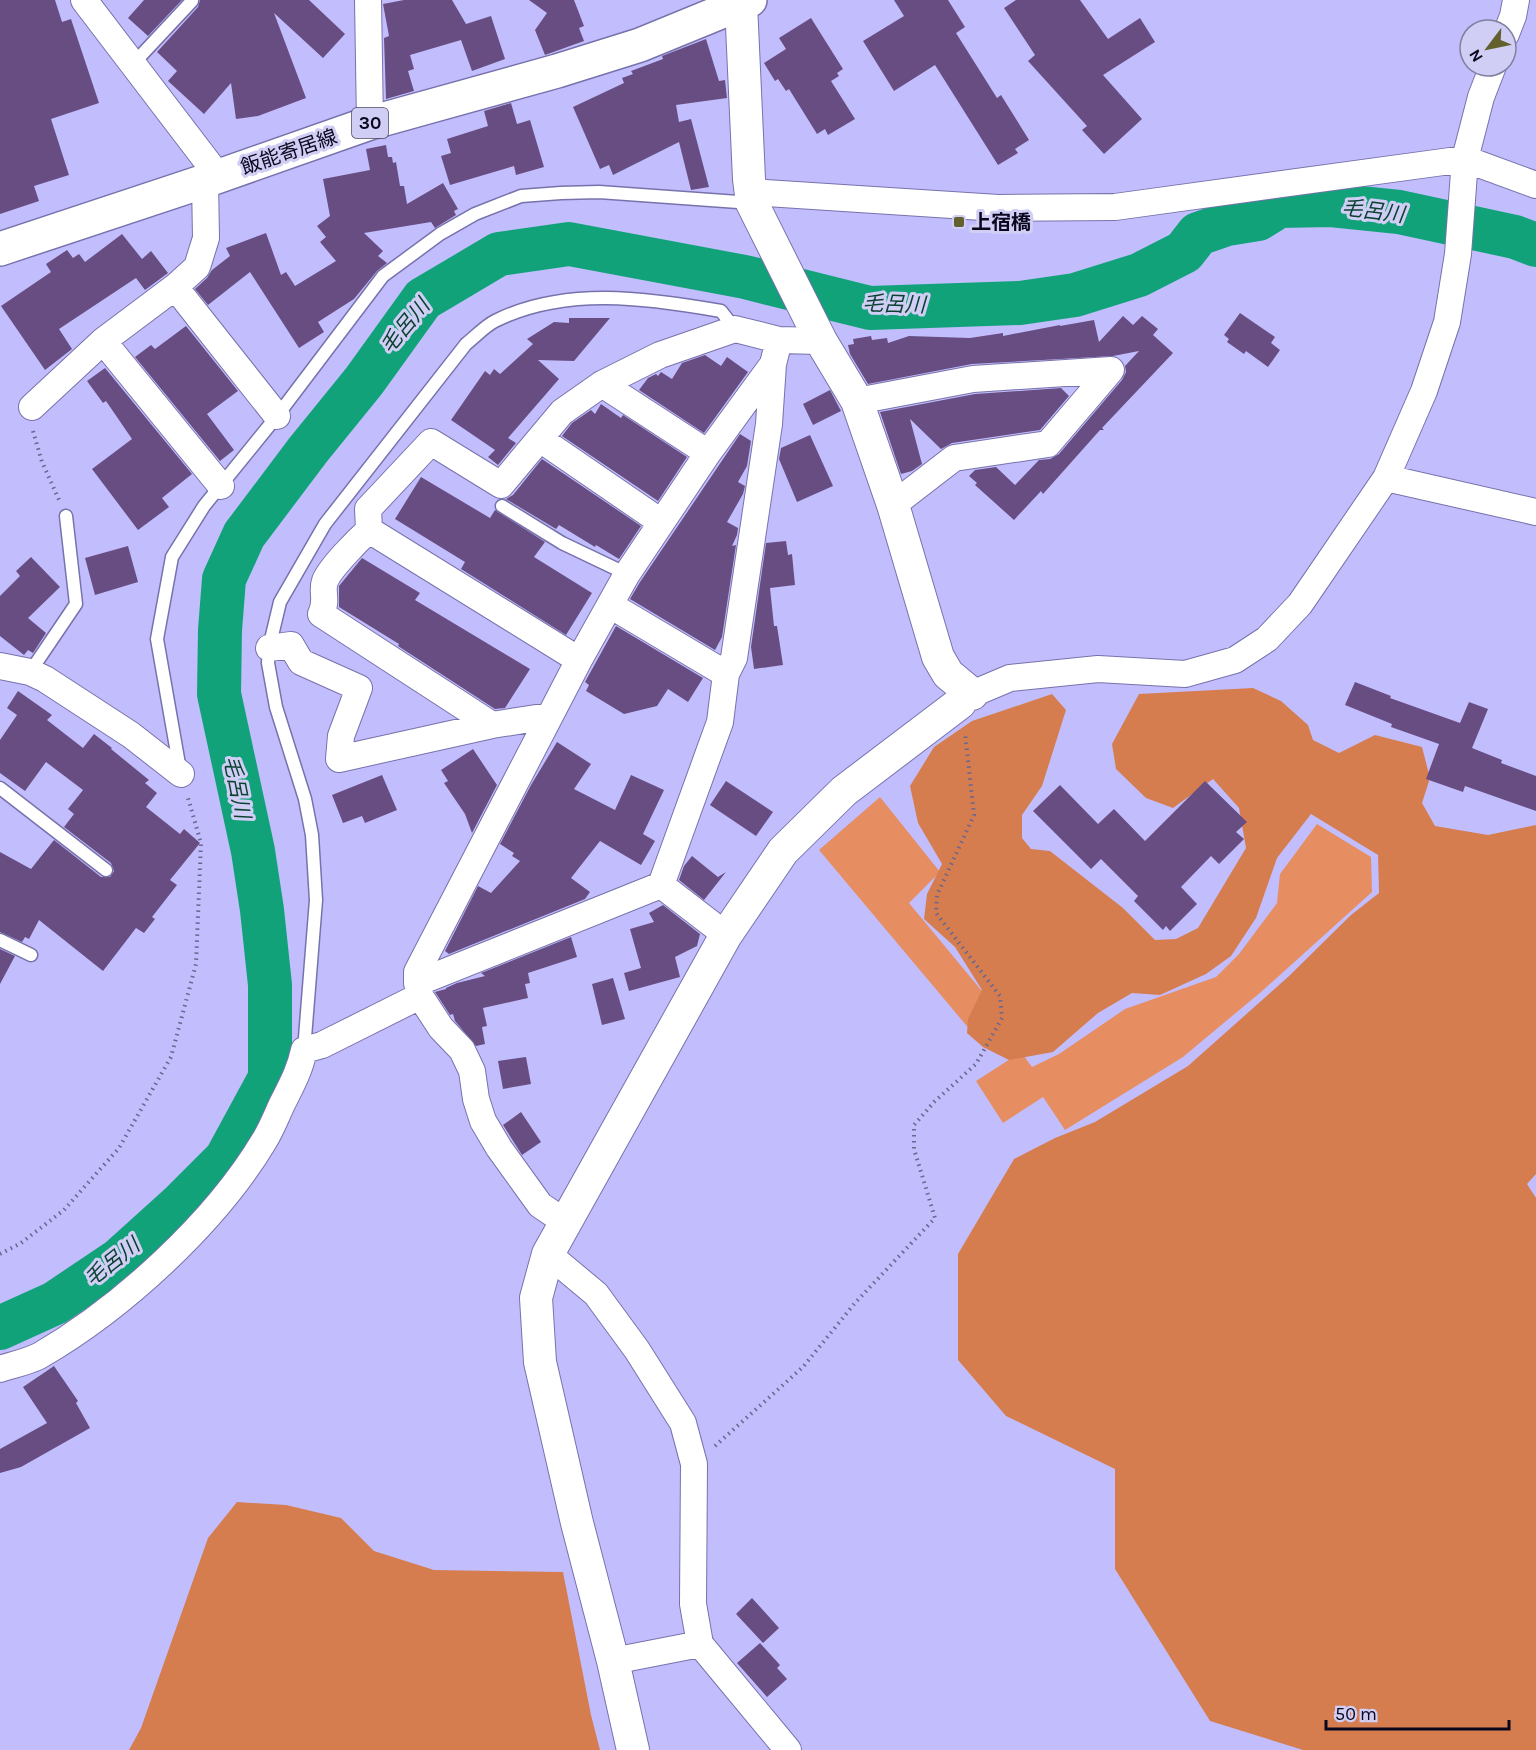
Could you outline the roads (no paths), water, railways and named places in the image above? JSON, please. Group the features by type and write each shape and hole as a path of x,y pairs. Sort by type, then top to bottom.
{"main road":[{"name":"飯能寄居線","path":"0,249 212,179 370,123 557,71 640,45 743,1"}],"street":[{"path":"32,407 103,341 175,287 196,267 206,238 212,179 133,64 84,0"},
{"path":"368,0 370,123"},
{"path":"1512,18 1516,0"},
{"path":"743,1 753,204 816,331 857,401 893,505 938,657 966,699"},
{"path":"633,1750 540,1362 536,1298 548,1254 726,935 783,851 844,791 966,699 1010,678 1098,669 1185,674 1235,660 1267,639 1300,604 1386,478 1424,391 1447,322 1458,254 1465,167 1481,97 1488,78"},
{"path":"753,204 998,208 1115,207 1465,167 1536,185"},
{"path":"175,287 277,416"},
{"path":"369,530 368,509 431,442 501,485 562,412 602,384 660,356 735,329 776,352"},
{"path":"565,1222 540,1205 512,1168 483,1120 476,1099 472,1071 462,1050 441,1028 419,989 417,972 549,716 627,574 776,352 816,331"},
{"path":"103,341 221,486"},
{"path":"0,1369 37,1357 90,1322 150,1275 224,1199 265,1141 300,1068 304,1050 322,1045 419,989 661,885 720,722 726,674 734,658 769,424 776,352"},
{"path":"857,401 973,379 1111,370 1048,444 954,458 893,505"},
{"path":"602,384 708,453"},
{"path":"540,439 661,522"},
{"path":"1386,478 1536,512"},
{"path":"369,530 351,546 325,581 326,604 321,614 492,725"},
{"path":"369,530 579,660"},
{"path":"610,605 726,674"},
{"path":"269,648 291,645 301,662 359,688 341,736 339,759 492,725 549,716"},
{"path":"9,672 45,679 131,735 181,774"},
{"path":"661,885 726,935"},
{"path":"548,1254 596,1294 637,1350 683,1423 694,1464 693,1604 700,1644 715,1665 788,1750"},
{"path":"613,1661 700,1644"}],"lane":[{"path":"133,64 192,1"},
{"path":"181,774 156,639 172,557 204,506 277,416 383,276 440,234 476,214 521,196 599,192 753,204"},
{"path":"304,1050 316,900 312,835 305,799 276,707 268,663 269,648 280,602 325,524 466,344 493,322 533,306 568,298 675,303 721,311 735,329"},
{"path":"502,506 562,543 627,574"},
{"path":"9,672 76,604 66,516"},
{"path":"0,788 106,870"},
{"path":"0,940 31,955"}],"waterway":[{"name":"毛呂川","path":"0,1328 55,1303 119,1260 181,1204 226,1159 270,1078 270,985 262,910 253,851 219,694 224,579 244,535 364,381 423,299 499,254 569,244 745,277 870,308 1020,303 1075,295 1139,275 1184,252 1198,234 1227,224 1258,219 1279,206 1331,205 1399,212 1515,237 1536,245"}],"place":[{"name":"上宿橋","path":"959,222"}]}
